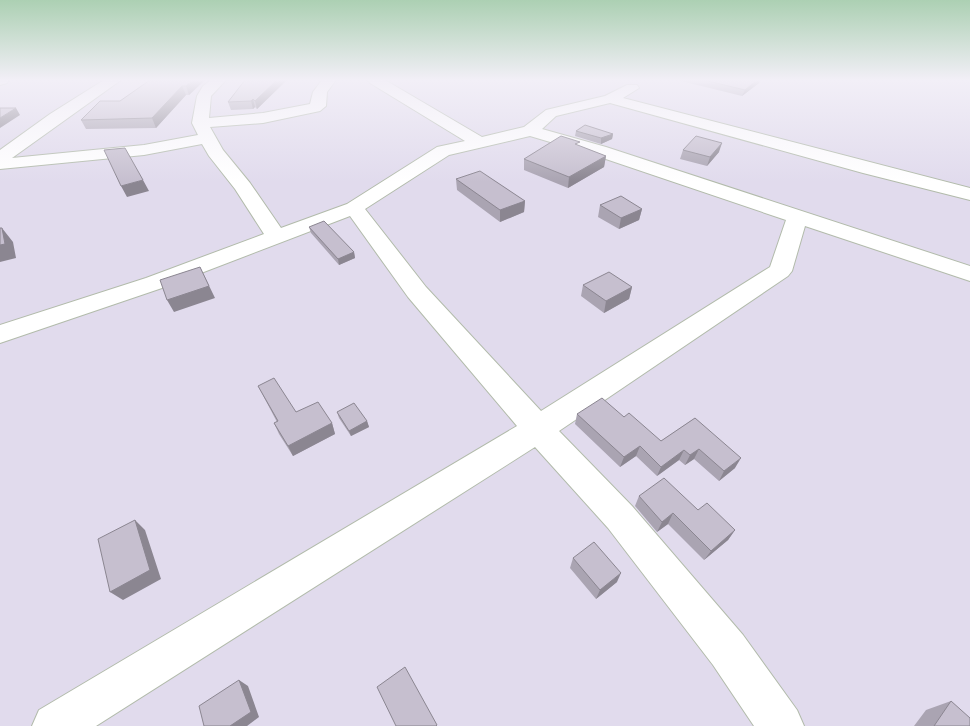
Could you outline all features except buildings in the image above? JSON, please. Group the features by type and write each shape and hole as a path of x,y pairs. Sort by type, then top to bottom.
{"street":[{"path":"0,158 61,114"},
{"path":"203,114 203,130 223,164 243,188 276,237"},
{"path":"0,164 144,150 203,130 284,114"},
{"path":"431,114 478,142"},
{"path":"530,131 550,114"},
{"path":"692,114 850,164 970,194"},
{"path":"0,334 154,283 354,208 443,151 530,131 600,151 970,274"},
{"path":"354,208 417,292 538,429 620,517 728,650 781,726"},
{"path":"55,726 538,429 780,271 797,217"}]}
